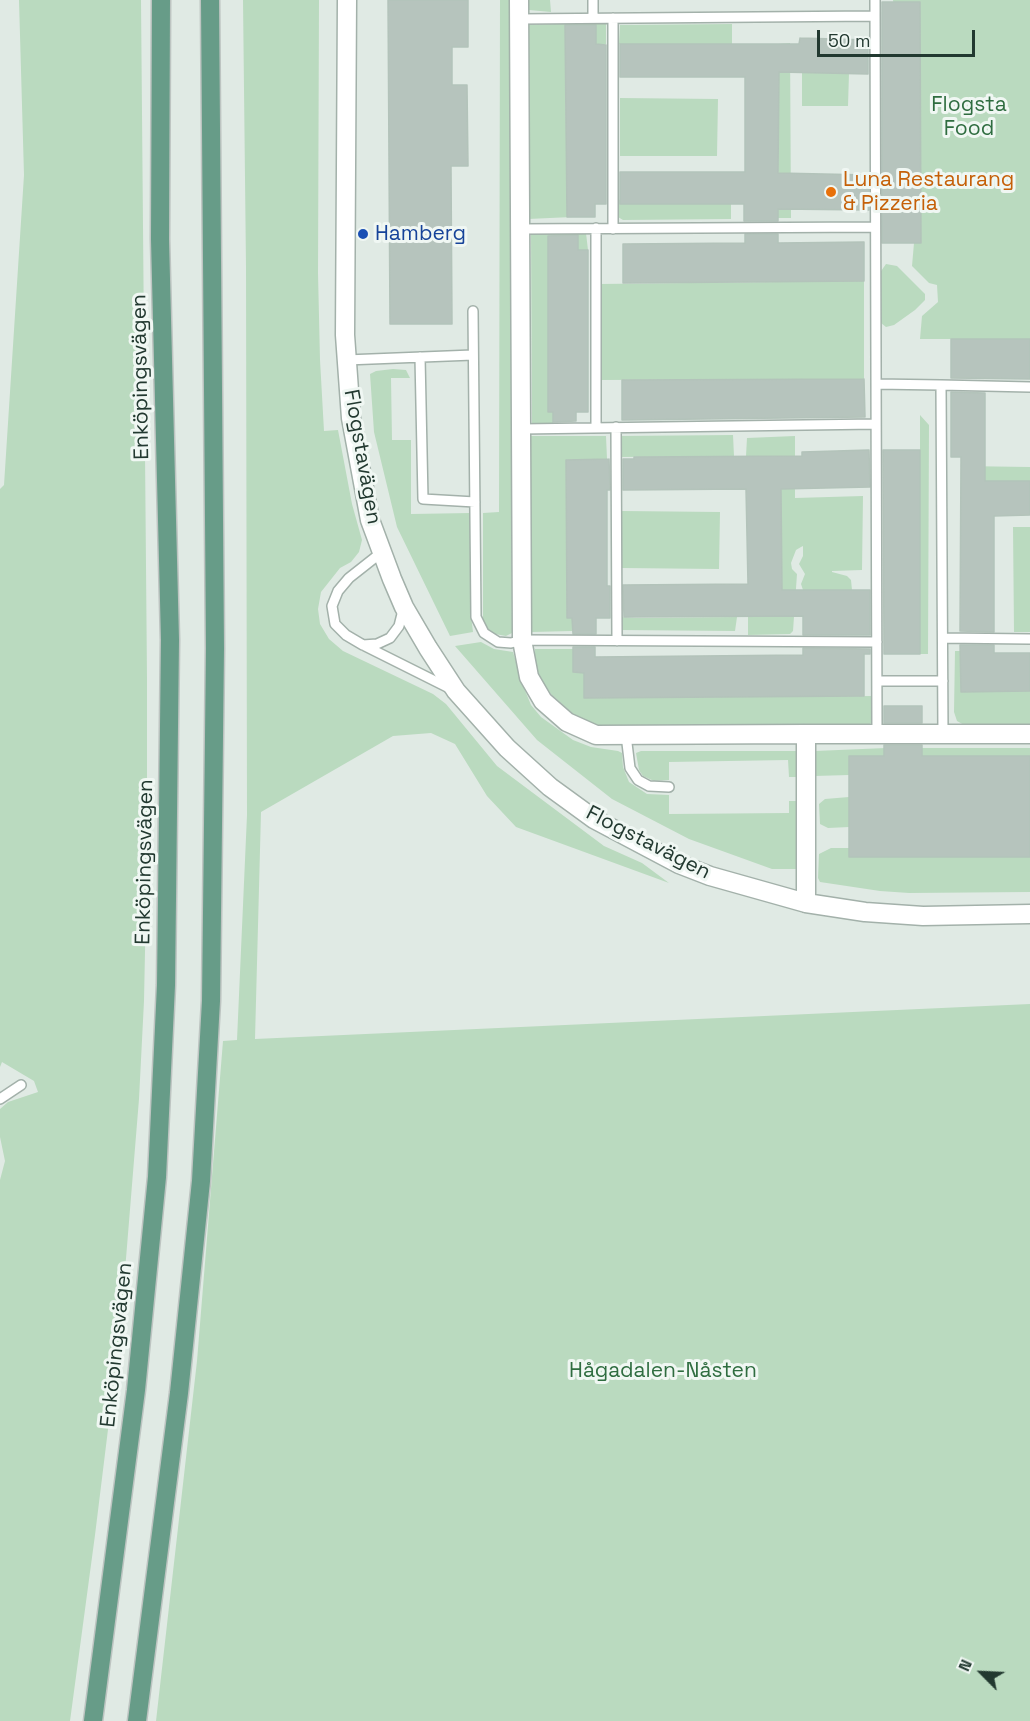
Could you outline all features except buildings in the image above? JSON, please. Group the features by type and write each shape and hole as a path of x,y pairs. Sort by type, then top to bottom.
{"main road":[{"name":"Enköpingsvägen","path":"93,1721 139,1366 157,1177 166,985 170,640 160,239 161,0"},
{"path":"137,1721 179,1393 200,1193 211,1001 215,636 210,0"}],"street":[{"name":"Flogstavägen","path":"347,0 346,360 351,418 370,520 382,552 404,607 456,691 507,748 550,787 594,819 679,864 710,876 806,903 865,912 923,916 1030,914"},
{"path":"519,0 522,640 529,677 543,701 567,722 596,735 1030,734"},
{"path":"806,734 806,903"}],"lane":[{"path":"592,0 592,18"},
{"path":"875,0 877,735"},
{"path":"519,19 875,16"},
{"path":"613,18 613,229"},
{"path":"520,229 875,227"},
{"path":"596,228 596,428"},
{"path":"473,311 476,617 483,633 498,642 511,643 522,640 877,642"},
{"path":"346,360 473,355"},
{"path":"420,357 423,498 475,502"},
{"path":"876,384 1030,387"},
{"path":"941,385 943,734"},
{"path":"521,429 876,424"},
{"path":"616,428 617,640"},
{"path":"382,552 338,591 332,606 334,624 346,635 363,645 456,691"},
{"path":"363,645 377,644 390,638 399,626 404,607"},
{"path":"943,638 1030,639"},
{"path":"877,681 943,681"},
{"path":"626,735 630,768 638,780 650,786 669,787"},
{"path":"0,1099 21,1085"}],"green space":[{"path":"19,0 141,0 147,679 144,1001 139,1099 120,1332 70,1721 0,1721 0,1180 5,1161 0,1137 0,1109 8,1102 38,1092 34,1081 2,1062 0,1067 0,489 4,485 24,175"},
{"name":"Hågadalen-Nåsten","path":"243,0 319,0 318,273 324,431 338,430 352,504 362,540 359,552 351,562 340,568 321,592 318,609 320,624 329,639 343,651 433,694 446,704 497,766 604,846 642,863 669,883 516,827 487,796 455,744 431,733 393,736 261,812 255,1039 1030,1004 1030,1721 156,1721 197,1361 223,1041 237,1040 247,815"},
{"path":"500,0 510,0 512,633 506,636 495,634 483,621 483,513 499,512"},
{"path":"529,0 550,0 551,12 529,10"},
{"name":"Flogsta Food","path":"893,0 1030,0 1030,339 920,339 922,316 938,302 937,285 929,283 912,266 914,243 921,243"},
{"path":"606,22 606,44 565,45 567,204 572,204 572,217 528,219 529,25"},
{"path":"732,24 732,44 619,44 620,25"},
{"path":"790,43 791,218 745,218 778,202 779,44"},
{"path":"802,72 849,73 848,106 802,106"},
{"path":"620,98 718,99 717,156 620,156"},
{"path":"634,199 634,204 731,204 731,219 623,220 618,217 616,200"},
{"path":"586,233 588,250 553,412 553,425 532,424 531,234"},
{"path":"886,264 897,266 925,294 925,300 894,325 886,327 881,323 879,274"},
{"path":"864,281 864,379 599,380 599,284"},
{"path":"393,369 406,370 410,378 391,378 392,440 411,440 411,514 471,513 470,607 473,632 450,636 397,527 374,432 370,374"},
{"path":"920,415 929,425 928,654 920,654"},
{"path":"733,435 734,456 620,457 620,436"},
{"path":"530,436 606,436 607,459 566,460 567,618 572,618 572,631 532,632"},
{"path":"795,436 795,498 863,496 862,570 832,571 847,576 851,580 852,590 803,590 801,584 805,574 799,564 803,556 803,546 801,547 796,550 791,563 792,569 797,574 793,631 790,634 748,635 748,617 782,616 780,456 746,456 747,438"},
{"path":"961,466 1030,467 1030,481 961,481"},
{"path":"622,511 720,512 719,569 622,568"},
{"path":"1013,527 1030,527 1030,632 1014,632"},
{"path":"620,617 737,617 735,631 620,630"},
{"path":"481,642 494,649 513,652 531,705 541,717 573,740 591,747 622,753 623,767 629,782 647,794 669,795 669,814 789,813 789,801 798,801 798,869 772,869 689,839 612,799 537,740 455,646"},
{"path":"535,649 575,649 573,672 584,673 585,698 872,696 871,723 866,727 614,729 579,719 551,694 535,664"},
{"path":"955,651 961,651 961,692 1030,691 1030,726 966,726 957,721 954,712"},
{"path":"886,748 1030,748 1030,756 850,756 849,775 814,776 813,755 815,751"},
{"path":"641,751 802,751 802,777 789,777 788,760 669,762 669,780 654,781 643,776 639,770 636,753"},
{"path":"849,797 849,827 828,828 820,824 819,804 825,799"},
{"path":"831,848 849,848 849,857 1030,857 1030,892 909,893 820,882 818,878 819,854"}],"place":[{"name":"Luna Restaurang & Pizzeria","path":"831,192"},
{"name":"Hamberg","path":"363,234"}]}
